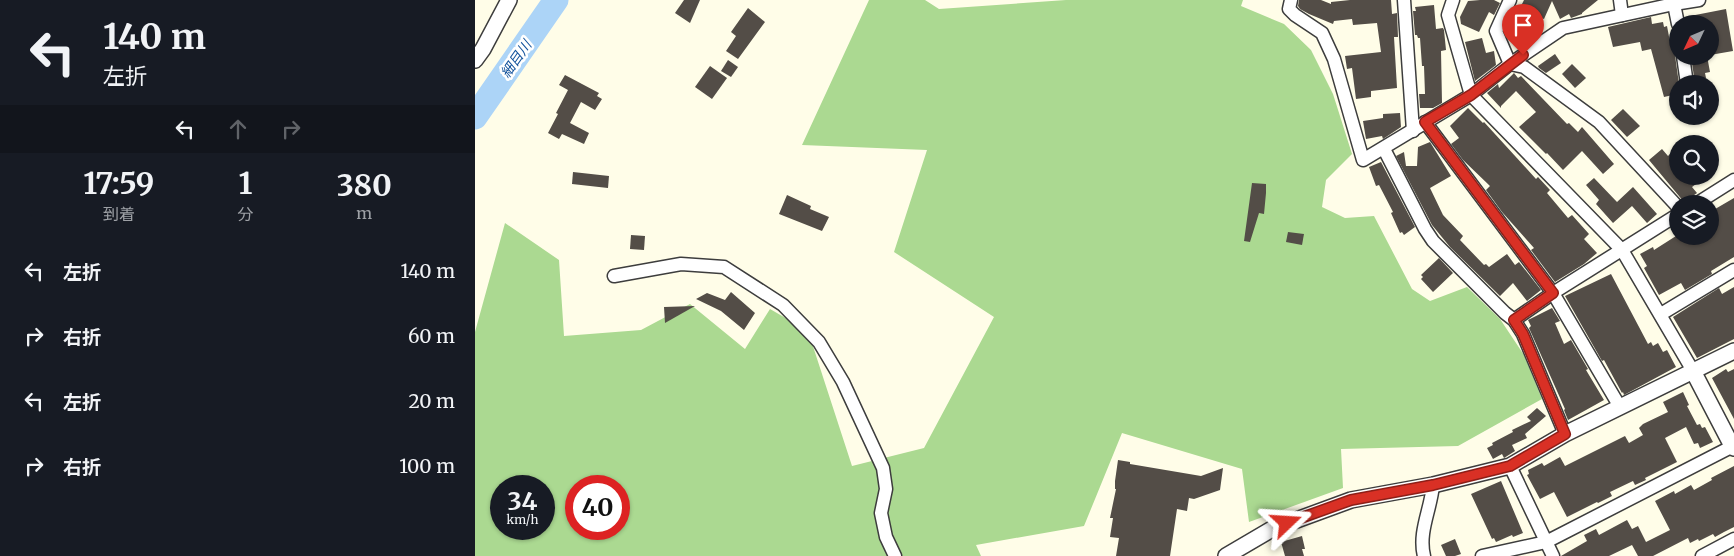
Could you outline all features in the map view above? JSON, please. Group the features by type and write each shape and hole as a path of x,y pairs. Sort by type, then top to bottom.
{"street":[{"path":"475,60 483,49 509,0"},
{"path":"1291,0 1289,8 1322,33 1334,58 1363,160 1471,95 1510,64 1563,28 1699,0"},
{"path":"1404,0 1413,131"},
{"path":"1453,0 1448,15 1471,95 1622,250 1661,314 1733,447 1546,542 1482,556"},
{"path":"1510,0 1496,31 1510,64"},
{"path":"1620,0 1622,15"},
{"path":"1675,4 1677,15"},
{"path":"1510,64 1524,67 1599,122 1669,197"},
{"path":"1425,122 1553,293 1620,407"},
{"path":"1384,149 1433,241 1514,320 1523,334 1565,434"},
{"path":"1710,195 1734,180"},
{"path":"1514,320 1553,293 1669,220"},
{"path":"614,276 681,264 724,267 783,305 819,342 843,382 883,468 886,489 881,513 886,537 895,556"},
{"path":"1661,314 1734,270"},
{"path":"1226,556 1272,529 1351,500 1433,485 1510,466 1565,434 1734,351"},
{"path":"1510,466 1553,556"},
{"path":"1424,556 1422,540 1424,522 1432,500 1433,485"},
{"path":"1702,556 1734,539"}],"green space":[{"path":"869,0 925,0 939,9 1066,0 1243,0 1241,6 1284,24 1311,50 1333,94 1352,154 1326,180 1322,207 1345,218 1374,216 1412,289 1430,301 1467,287 1500,319 1524,355 1542,399 1458,446 1341,449 1343,488 1249,522 1242,469 1122,433 1084,526 976,545 981,556 475,556 475,332 505,223 559,260 564,336 641,330 690,304 745,349 770,309 808,331 852,466 924,448 994,317 894,252 927,150 802,145"}],"building":[{"path":"684,0 700,0 690,23 675,13"},
{"path":"1299,0 1321,0 1331,4 1331,2 1350,0 1391,0 1392,14 1397,13 1398,37 1394,37 1397,88 1371,91 1371,97 1356,99 1352,68 1347,69 1345,56 1381,52 1377,23 1353,25 1352,19 1334,21 1333,24 1300,9 1298,6"},
{"path":"1494,0 1500,3 1494,15 1489,12 1479,32 1461,24 1460,17 1468,1"},
{"path":"1524,0 1598,0 1582,14 1571,18 1569,14 1560,19 1552,1 1544,19 1538,17 1530,35 1509,25 1514,10 1518,12"},
{"path":"1434,5 1436,29 1443,28 1444,30 1446,50 1441,51 1442,103 1433,108 1420,108 1419,94 1425,94 1424,66 1422,66 1420,38 1415,35 1413,11 1416,11 1415,7"},
{"path":"748,8 765,22 738,59 726,51 736,36 731,32"},
{"path":"1726,9 1733,51 1719,53 1719,15 1695,15"},
{"path":"1651,17 1652,24 1663,22 1664,27 1667,26 1669,65 1676,65 1678,75 1669,75 1669,96 1664,97 1651,49 1642,51 1640,42 1613,47 1608,27"},
{"path":"1482,38 1486,53 1494,51 1496,65 1475,81 1465,42"},
{"path":"1555,54 1561,63 1546,73 1539,68 1538,66"},
{"path":"728,60 738,67 731,77 721,71"},
{"path":"1572,64 1586,78 1575,88 1562,74"},
{"path":"1692,65 1709,65 1710,72 1705,73 1705,75 1694,75"},
{"path":"710,66 727,78 712,99 695,87"},
{"path":"1514,73 1518,78 1521,76 1567,124 1569,123 1578,132 1582,127 1614,164 1603,174 1582,151 1563,170 1519,127 1536,112 1516,91 1501,108 1487,93 1498,84 1499,88"},
{"path":"565,75 599,93 597,96 602,99 595,110 581,102 570,123 589,133 584,144 562,134 559,139 548,133 568,90 559,85"},
{"path":"1468,108 1484,122 1536,179 1538,177 1550,190 1547,193 1568,218 1572,215 1589,234 1584,239 1597,253 1584,264 1555,282 1531,250 1534,248 1502,212 1486,190 1490,186 1463,160 1451,144 1459,138 1450,126"},
{"path":"1623,109 1640,126 1627,137 1611,120"},
{"path":"1400,113 1401,127 1383,139 1382,136 1366,139 1363,121 1383,118 1383,114"},
{"path":"1430,142 1451,176 1430,188 1443,215 1463,236 1460,240 1484,265 1486,264 1489,267 1507,254 1515,265 1519,262 1541,290 1527,301 1513,283 1500,296 1450,247 1432,225 1396,156 1404,152 1406,166 1417,166 1418,147"},
{"path":"1662,149 1669,155 1669,184 1649,160"},
{"path":"1381,162 1415,227 1404,235 1402,232 1400,233 1391,213 1393,212 1379,185 1376,186 1369,167"},
{"path":"573,172 609,176 608,188 572,184"},
{"path":"1594,178 1617,202 1633,187 1657,214 1647,223 1632,206 1613,223 1596,204 1599,200 1586,185"},
{"path":"1252,183 1266,184 1266,193 1264,214 1259,213 1250,242 1244,241"},
{"path":"1670,185 1695,185 1692,187 1697,193 1694,195 1678,195"},
{"path":"787,195 811,206 810,209 829,217 822,231 779,214"},
{"path":"1734,198 1734,257 1711,271 1712,274 1685,290 1681,283 1659,295 1644,268 1647,266 1640,254 1653,247 1654,250 1669,240 1669,245 1719,245 1719,207"},
{"path":"1288,232 1304,234 1302,245 1286,242"},
{"path":"631,235 645,236 644,250 630,249"},
{"path":"1439,258 1453,273 1433,292 1421,279 1423,277 1421,275"},
{"path":"1611,274 1648,344 1651,342 1653,346 1658,343 1663,352 1667,350 1676,367 1624,395 1565,296"},
{"path":"1734,287 1734,339 1697,358 1673,317 1719,288 1722,294"},
{"path":"731,292 755,313 744,330 721,311 696,299 707,293 725,300"},
{"path":"695,306 665,323 664,307"},
{"path":"1552,308 1560,321 1555,323 1564,344 1571,340 1604,400 1568,420 1565,409 1529,328 1531,326 1528,320"},
{"path":"1726,369 1728,372 1734,369 1734,419 1712,378"},
{"path":"1683,392 1689,405 1687,406 1697,425 1700,424 1702,428 1705,427 1713,442 1700,448 1698,443 1694,444 1686,427 1665,438 1677,462 1635,485 1633,481 1610,492 1612,496 1567,517 1554,492 1540,499 1527,475 1529,474 1528,470 1542,463 1544,466 1560,457 1565,466 1625,436 1629,443 1643,435 1639,428 1643,424 1668,412 1663,402"},
{"path":"1537,408 1546,416 1525,434 1527,438 1512,445 1515,451 1504,458 1502,454 1493,459 1487,448 1493,445 1492,443 1513,432 1512,430 1531,421 1527,417"},
{"path":"1118,460 1130,462 1130,464 1201,476 1223,468 1220,490 1194,499 1189,498 1187,511 1177,509 1170,556 1116,556 1119,538 1110,537 1113,518 1110,518 1116,489 1115,481"},
{"path":"1734,466 1734,527 1715,537 1713,534 1690,543 1688,538 1653,556 1638,556 1632,545 1609,556 1561,556 1587,541 1584,535 1596,529 1599,535 1627,520 1632,529 1638,526 1646,542 1670,530 1655,501 1674,491 1675,494 1691,485 1694,490 1712,480 1711,478"},
{"path":"1501,481 1523,533 1513,537 1512,535 1496,542 1494,538 1492,539 1471,494"},
{"path":"1302,536 1305,549 1302,549 1304,556 1285,556 1281,542"},
{"path":"1455,539 1461,554 1446,556 1441,545"}],"waterway":[{"name":"細目川","path":"475,117 556,0"}],"route":[{"path":"1287,523 1351,500 1433,485 1510,466 1565,434 1523,334 1514,320 1553,293 1425,122 1471,95 1523,55"}]}
